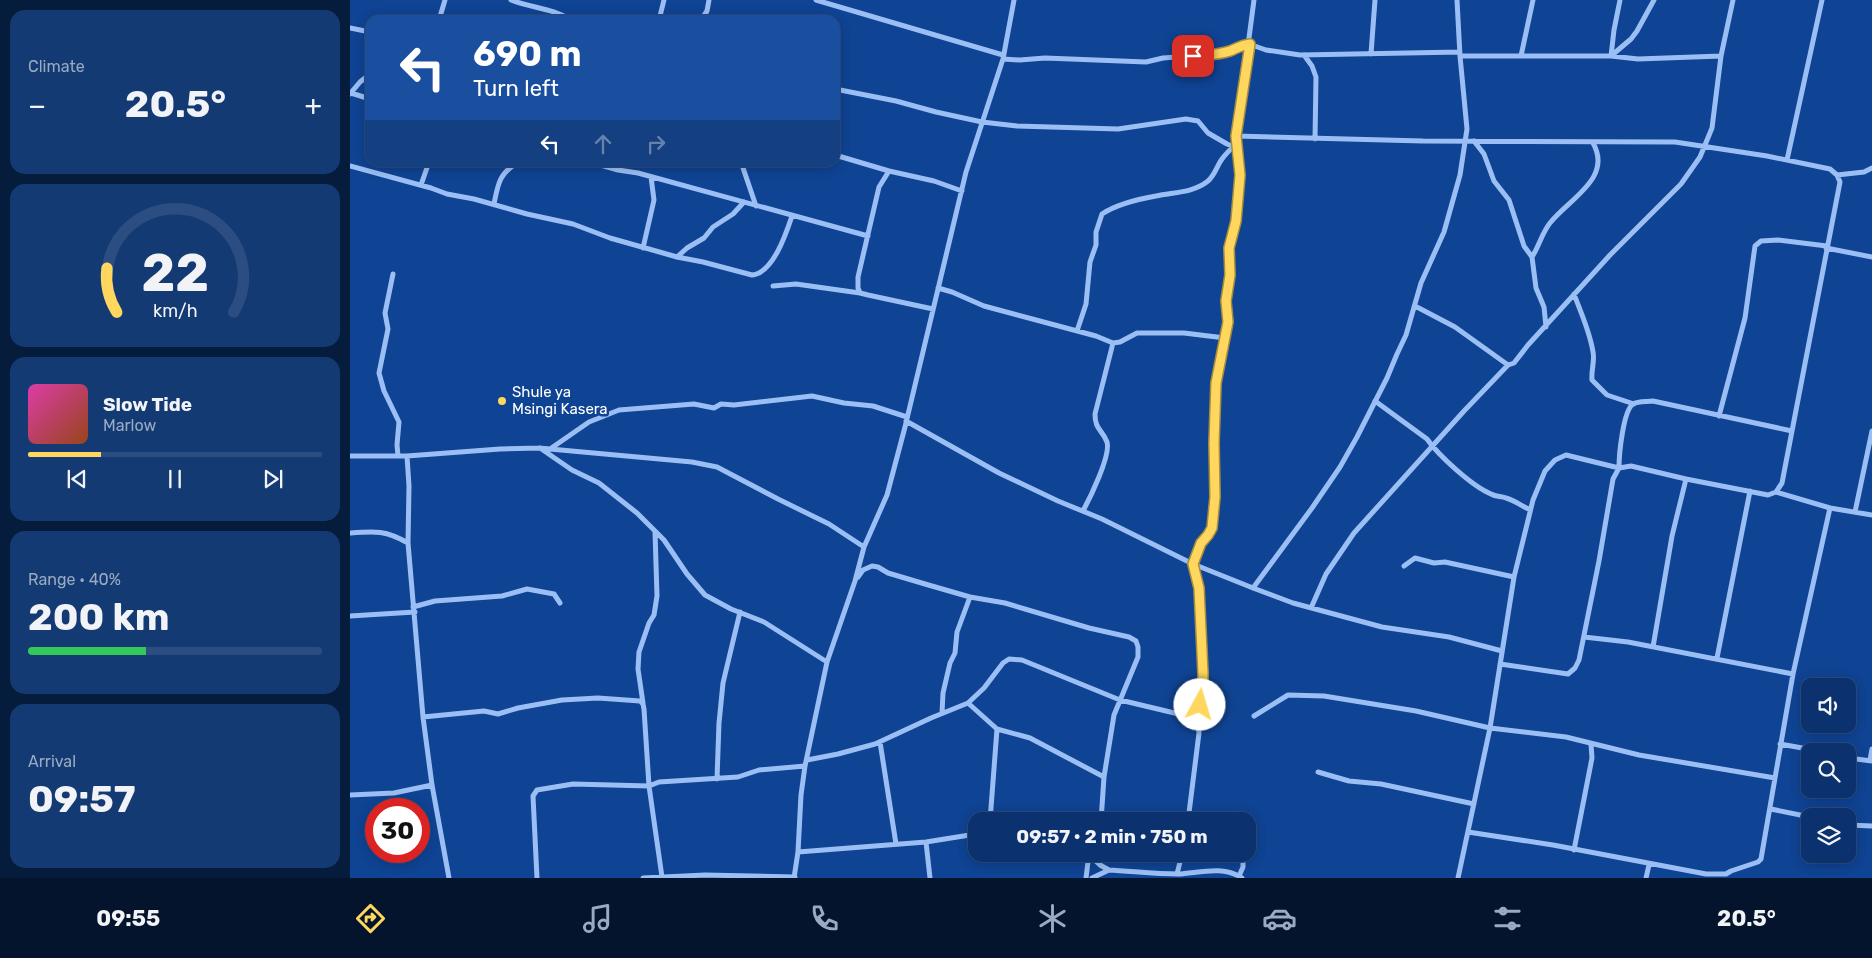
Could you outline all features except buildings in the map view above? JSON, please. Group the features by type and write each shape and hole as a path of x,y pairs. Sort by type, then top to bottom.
{"street":[{"path":"440,15 444,0"},
{"path":"511,0 564,15"},
{"path":"660,15 664,0"},
{"path":"704,15 709,0"},
{"path":"816,0 1003,57 1020,60 1045,58 1146,62 1163,58 1217,54 1250,44 1266,50 1304,55 1460,54 1611,56 1638,60 1720,56"},
{"path":"643,878 705,875 795,877 805,766 827,662 855,581 864,547 887,495 962,191 1003,57 1014,0"},
{"path":"1189,812 1199,733 1197,714 1203,690 1199,588 1193,564 1201,543 1212,528 1215,497 1216,383 1228,322 1226,301 1230,275 1229,248 1236,221 1240,175 1236,136 1250,44 1254,0"},
{"path":"1371,54 1375,0"},
{"path":"1253,588 1340,467 1375,402 1406,335 1422,283 1444,232 1454,200 1467,129 1457,0"},
{"path":"1521,56 1533,0"},
{"path":"1611,56 1620,0"},
{"path":"1611,56 1634,35 1654,0"},
{"path":"1311,608 1326,574 1354,534 1464,411 1508,365 1514,363 1610,255 1681,184 1705,146 1712,128 1720,56 1733,0"},
{"path":"1787,160 1822,0"},
{"path":"350,28 365,31"},
{"path":"1304,55 1312,66 1316,77 1315,138"},
{"path":"365,79 350,93 365,98"},
{"path":"840,90 896,101 982,122 1017,126 1058,128 1090,126 1118,129 1186,119 1198,120 1204,130 1227,144 1232,146 1236,144"},
{"path":"1236,136 1593,143 1615,141 1675,142 1830,169 1837,175 1840,182 1782,483 1776,492 1768,495 1631,466 1619,468 1566,455 1555,460 1545,471 1530,510 1514,577 1490,728 1458,878"},
{"path":"1474,141 1484,154 1494,182 1509,200 1524,246 1532,257 1536,288 1544,307 1546,327"},
{"path":"1532,257 1550,223 1596,175 1599,162 1598,152 1593,143"},
{"path":"1077,331 1082,321 1086,304 1090,262 1102,214 1109,209 1139,200 1186,191 1200,186 1215,173 1220,161 1236,144"},
{"path":"840,156 889,171 934,181 962,191"},
{"path":"350,166 447,194 573,224 643,248 744,273 758,274 765,268 778,252 792,216"},
{"path":"421,185 427,167"},
{"path":"494,204 498,182 511,167"},
{"path":"610,167 868,236"},
{"path":"743,167 756,206"},
{"path":"1837,175 1864,172 1872,168"},
{"path":"860,293 858,277 879,187 889,171"},
{"path":"643,248 654,200 651,177"},
{"path":"677,257 686,248 704,238 713,227 732,214 744,202"},
{"path":"1719,416 1746,318 1755,246 1761,241 1778,240 1827,247 1872,257"},
{"path":"392,274 385,313 388,329 379,373 384,391 399,422 398,456"},
{"path":"774,286 796,284 860,293 933,309"},
{"path":"938,288 984,306 1114,343 1137,333 1184,333 1225,338"},
{"path":"1574,294 1590,336 1594,354 1591,371 1592,380 1607,395 1634,404 1653,402 1792,431"},
{"path":"1415,306 1455,327 1508,365"},
{"path":"1083,511 1096,485 1108,449 1106,441 1095,424 1095,414 1114,343"},
{"path":"550,449 590,422 619,410 694,404 714,408 721,404 734,405 762,400 812,396 844,403 873,406 907,419 999,473 1193,564 1253,588 1311,608 1382,627 1449,638 1502,650"},
{"path":"1375,402 1427,439 1433,447 1484,491 1494,496 1506,498 1530,510"},
{"path":"1500,664 1568,674 1575,668 1579,660 1584,637 1613,479 1619,468 1619,452 1628,410 1634,404"},
{"path":"1855,512 1872,433"},
{"path":"350,456 408,456 539,448 692,462 717,467 829,524 864,547"},
{"path":"539,448 572,470 599,483 637,513 672,550 700,590 712,599 764,622 827,662"},
{"path":"408,456 408,543 422,717 449,878"},
{"path":"1653,647 1672,536 1686,479"},
{"path":"1717,658 1750,491"},
{"path":"1776,492 1830,508 1872,516"},
{"path":"1468,832 1721,876 1758,862 1763,853 1793,674 1830,508"},
{"path":"350,533 373,531 393,534 408,543"},
{"path":"656,532 657,596 654,615 649,623 639,652 638,669 647,743 648,786 662,877"},
{"path":"1404,566 1415,558 1434,563 1445,562 1514,577"},
{"path":"855,581 863,570 872,566 910,580 1005,603 1089,628 1129,637 1136,642 1138,657 1114,716 1104,776 1102,812"},
{"path":"350,616 414,610 435,601 502,596 532,588 554,594 560,603"},
{"path":"942,713 943,694 950,662 955,652 958,632 970,596"},
{"path":"717,779 723,683 740,612"},
{"path":"1584,637 1717,658 1793,674"},
{"path":"807,760 838,754 880,742 968,703 984,688 1003,663 1009,659 1022,660 1120,700 1187,716 1197,714"},
{"path":"1254,716 1283,697 1298,694 1324,696 1416,711 1490,728 1566,737 1639,754 1775,778"},
{"path":"422,717 457,712 484,711 498,714 518,708 589,698 640,701 643,704"},
{"path":"968,703 997,729 1030,738 1104,776"},
{"path":"991,812 997,729"},
{"path":"880,742 896,844"},
{"path":"1574,850 1592,758 1591,744"},
{"path":"1780,744 1801,748"},
{"path":"1856,759 1871,761 1872,749"},
{"path":"537,878 533,796 537,790 573,784 648,786 659,782 738,777 759,770 805,766"},
{"path":"1318,772 1349,781 1381,784 1474,804"},
{"path":"350,795 394,793 432,785"},
{"path":"1771,809 1801,815"},
{"path":"1856,825 1872,826"},
{"path":"798,852 926,842 968,835"},
{"path":"926,842 930,878"},
{"path":"1086,878 1088,862"},
{"path":"1097,862 1108,870 1177,874 1221,871 1234,872 1240,877 1243,862"},
{"path":"1177,874 1180,862"},
{"path":"1646,878 1649,865"},
{"path":"1092,878 1108,870"}],"place":[{"name":"Shule ya Msingi Kasera","path":"502,401"}],"route":[{"path":"1193,56 1217,54 1250,44 1236,136 1240,175 1236,221 1229,248 1230,275 1226,301 1228,322 1216,383 1215,497 1212,528 1201,543 1193,564 1199,588 1203,673 1203,690 1200,705"}]}
